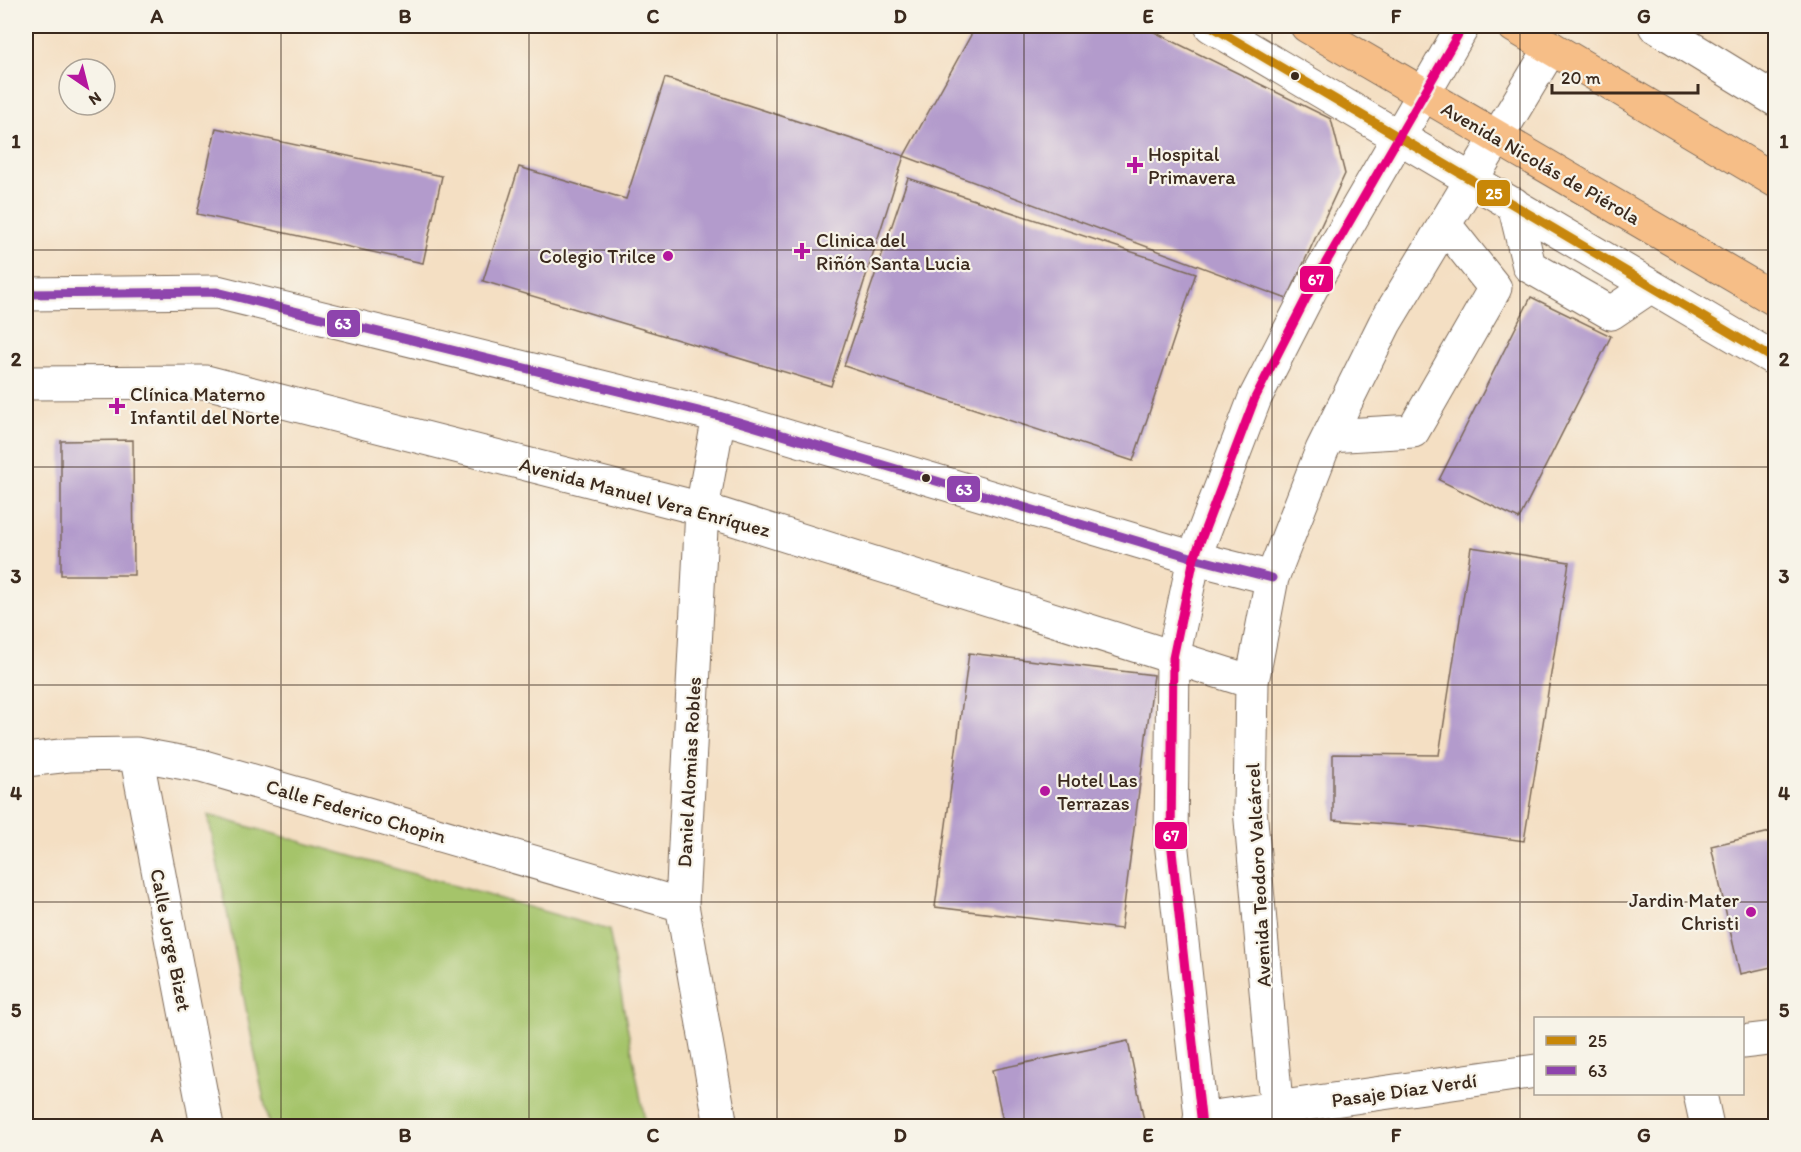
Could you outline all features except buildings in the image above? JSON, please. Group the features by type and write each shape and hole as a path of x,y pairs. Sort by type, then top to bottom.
{"highway":[{"name":"Avenida Nicolás de Piérola","path":"1307,26 1776,300"},
{"path":"1514,26 1776,181"}],"street":[{"path":"1211,26 1776,360"},
{"path":"1201,1123 1171,841 1173,658 1194,558 1255,398 1314,283 1422,93 1463,26"},
{"path":"1655,26 1776,100"},
{"name":"Avenida Teodoro Valcárcel","path":"1276,1117 1250,809 1252,682 1272,578 1329,436 1386,323 1551,48"},
{"path":"1514,204 1528,266 1611,313 1651,286"},
{"path":"1445,225 1495,288"},
{"path":"1329,436 1413,431 1495,288 1528,266"},
{"path":"26,294 218,292 719,416 1194,558 1272,578"},
{"name":"Avenida Manuel Vera Enríquez","path":"26,383 206,382 702,509 1252,682"},
{"name":"Daniel Alomias Robles","path":"719,416 702,509 682,905 721,1126"},
{"name":"Calle Federico Chopin","path":"26,760 69,755 136,754 201,765 682,905"},
{"name":"Calle Jorge Bizet","path":"136,754 207,1126"},
{"path":"1744,1042 1776,1038"},
{"name":"Pasaje Díaz Verdí","path":"1201,1123 1276,1117 1534,1071"},
{"path":"1700,1095 1707,1126"}],"green space":[{"path":"208,815 609,930 646,1126 269,1126"}],"transit line":[{"name":"25","path":"1211,26 1776,360"},
{"name":"67","path":"1202,1126 1171,841 1173,658 1194,558 1255,398 1314,283 1463,26"},
{"name":"63","path":"26,294 217,292 719,416 1194,558 1272,578"}],"place":[{"name":"Hospital Primavera","path":"1135,165"},
{"name":"Clinica del Riñón Santa Lucia","path":"802,251"},
{"name":"Colegio Trilce","path":"668,256"},
{"name":"Clínica Materno Infantil del Norte","path":"117,406"},
{"name":"Hotel Las Terrazas","path":"1045,791"},
{"name":"Jardin Mater Christi","path":"1751,912"}]}
